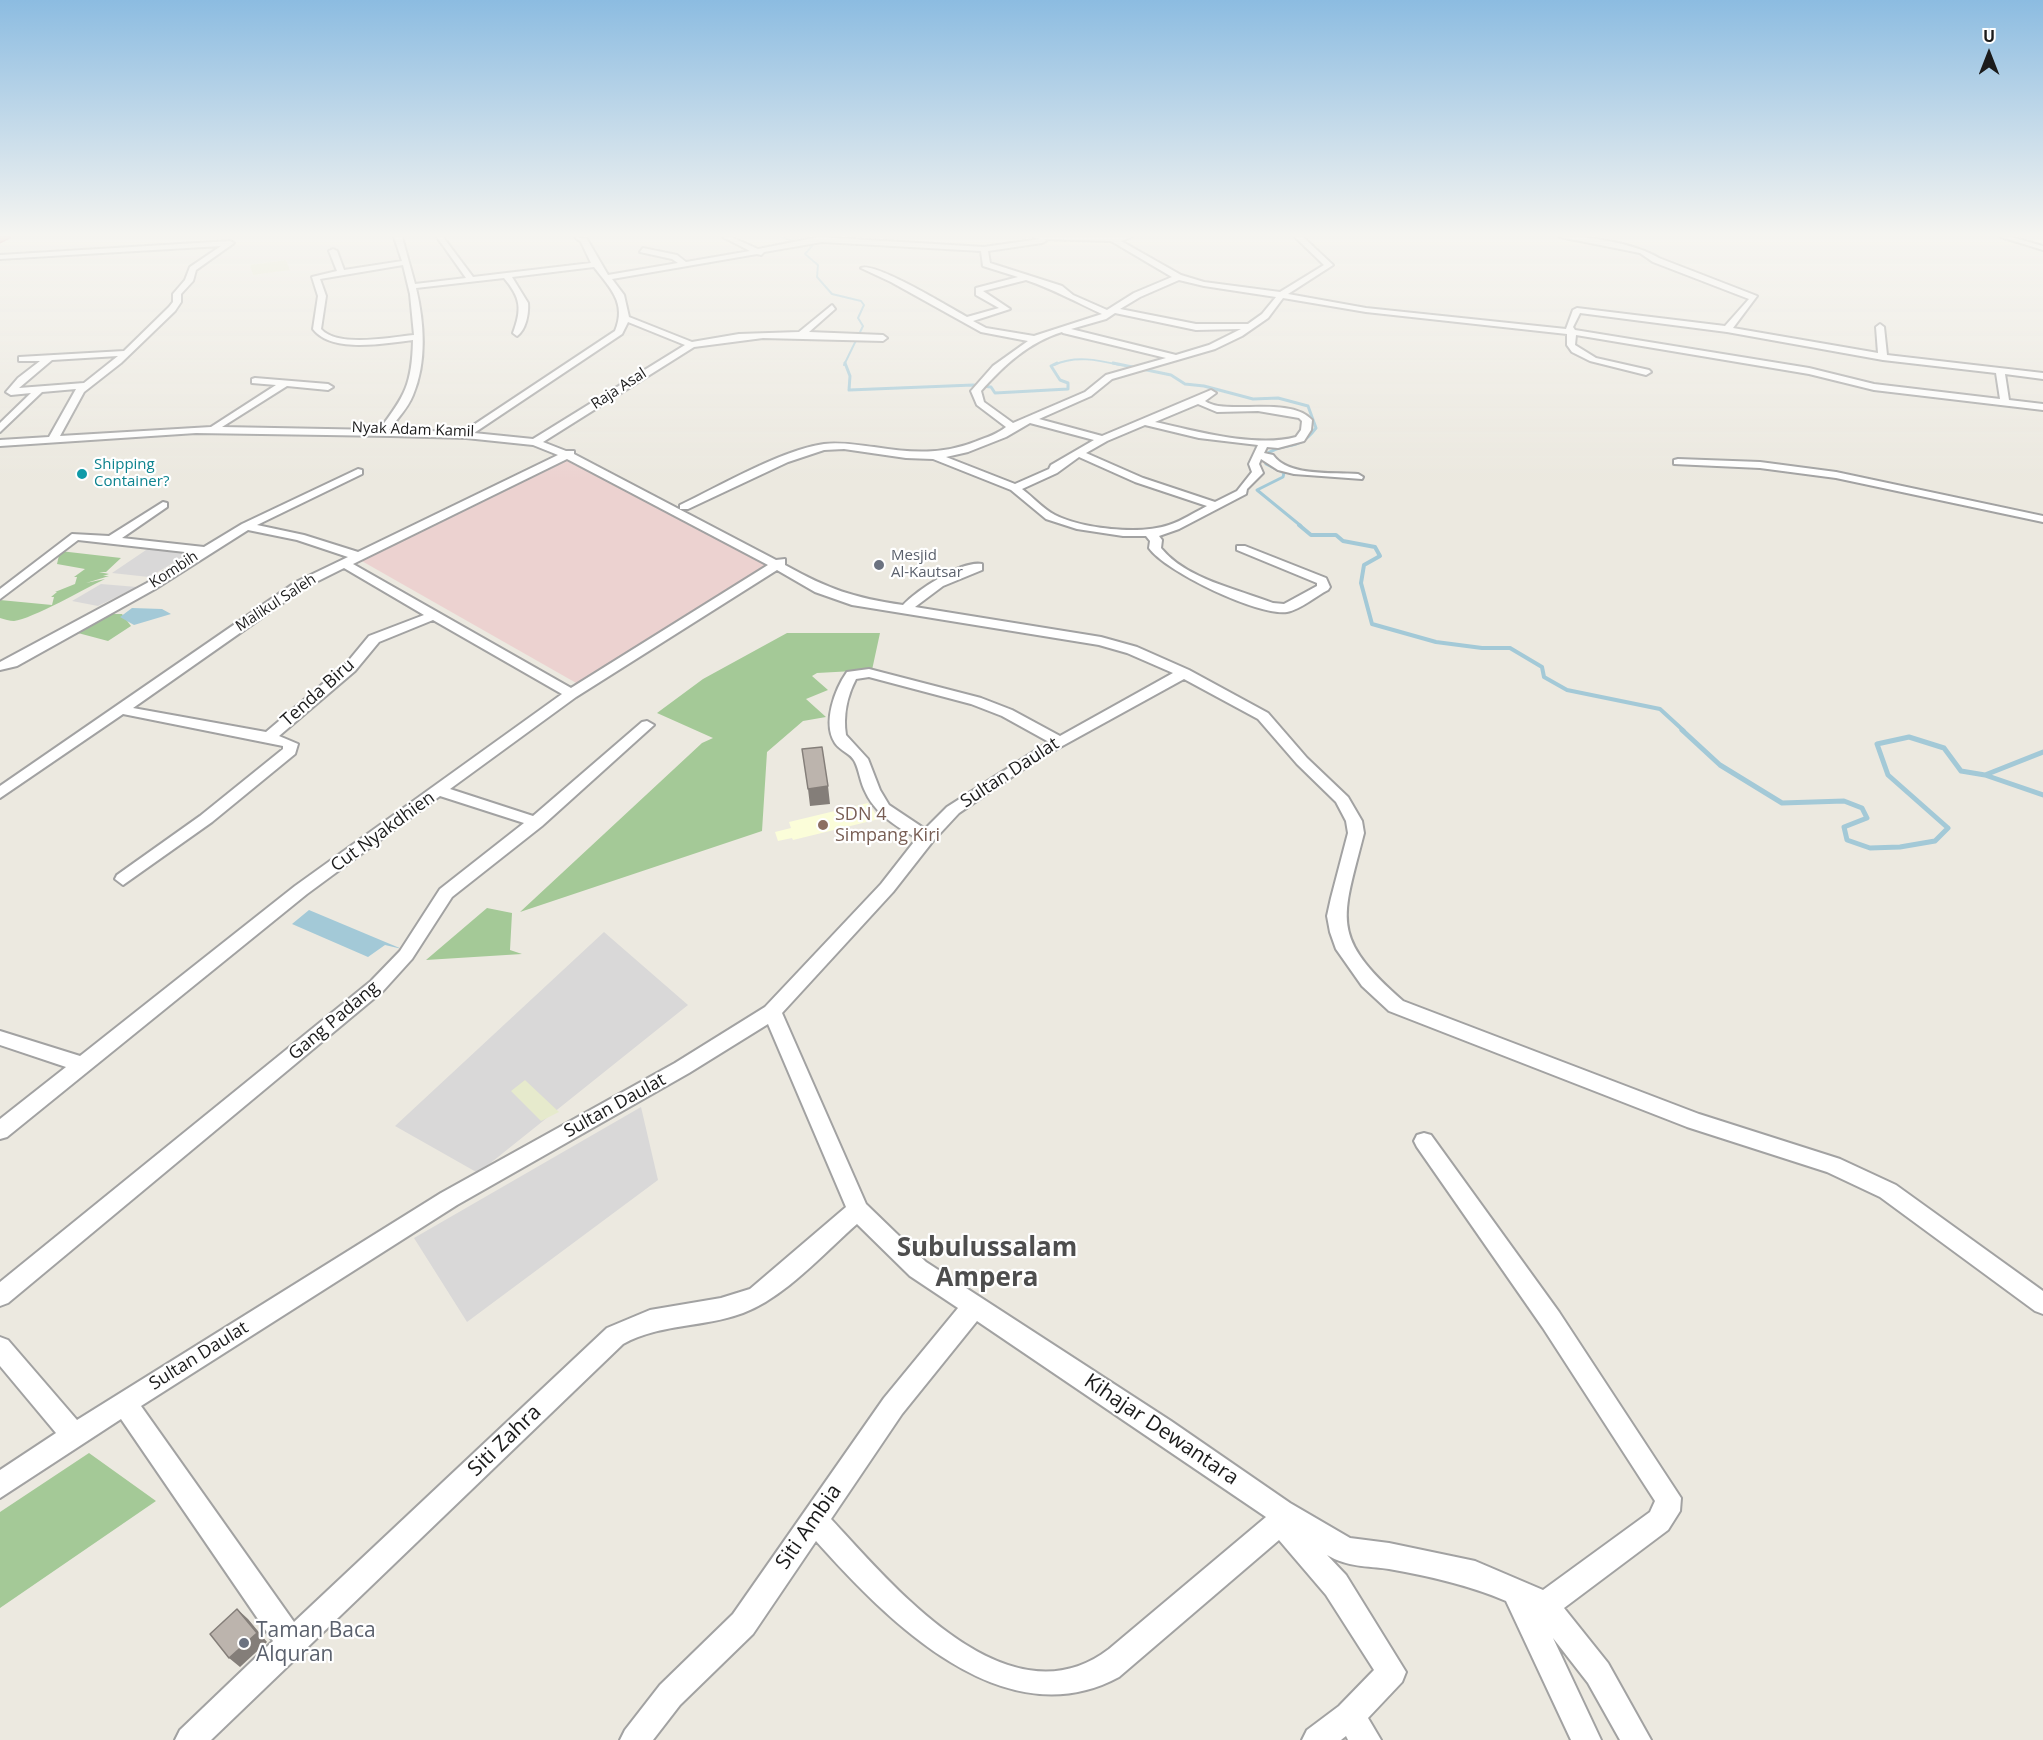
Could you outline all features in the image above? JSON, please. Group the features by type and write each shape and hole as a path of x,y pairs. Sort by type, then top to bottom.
{"street":[{"path":"54,437 74,399 127,353 161,318"},
{"path":"319,318 317,329 320,335 358,343 418,337"},
{"path":"383,430 409,395 418,337 417,318"},
{"path":"517,333 523,318"},
{"path":"468,432 620,332 625,318"},
{"path":"626,318 675,336 691,345"},
{"path":"802,334 820,318"},
{"path":"963,318 984,330 1034,339"},
{"path":"966,320 973,318"},
{"path":"1012,427 980,403 979,387 996,368 1034,339 1099,318"},
{"path":"1148,318 1196,327 1248,326"},
{"path":"684,507 784,460 823,447 844,446 906,455 934,456 964,450 1002,435 1028,419 1088,394 1109,377 1143,369 1212,347 1239,334 1261,318"},
{"path":"1446,318 1572,331 1813,364 1874,387 2043,408"},
{"path":"1573,318 1569,327 1572,331 1570,344 1581,355 1646,372"},
{"path":"1646,318 1883,357 2043,376"},
{"path":"1727,330 1737,318"},
{"path":"1880,327 1883,357"},
{"path":"1060,329 1178,358"},
{"name":"Raja Asal","path":"537,440 691,345 732,336 802,334 883,338"},
{"path":"1813,364 1822,350 1817,346"},
{"path":"22,359 127,353"},
{"path":"49,358 11,391 38,391 88,385"},
{"path":"2000,371 2005,403"},
{"path":"255,381 328,387"},
{"path":"216,427 286,383"},
{"path":"0,429 38,391"},
{"path":"1015,488 1053,471 1055,467 1103,439 1200,400 1211,393"},
{"path":"1143,422 1199,435 1282,444 1300,439 1306,430 1307,420 1302,416 1258,408 1215,408 1204,405 1200,400"},
{"path":"1028,419 1103,439"},
{"name":"Nyak Adam Kamil","path":"54,437 216,427 468,432 492,436"},
{"path":"0,442 196,430 383,430 537,440 734,528 783,566 819,589 856,602 1101,641 1132,650 1184,674 1263,716 1302,761 1350,810 1356,833 1339,898 1336,916 1339,933 1346,949 1368,981 1396,1006 1694,1121 1833,1165 1888,1191 2043,1304"},
{"path":"1264,443 1264,457"},
{"path":"570,453 783,566"},
{"name":"Malikul Saleh","path":"0,793 123,710 280,597 357,556 570,453"},
{"path":"1080,454 1139,480 1218,506"},
{"path":"934,456 1015,488 1033,502 1039,511 1064,522 1123,533 1156,532 1175,527 1218,506 1242,492 1242,488 1258,473 1254,464 1264,457"},
{"path":"1264,457 1292,472 1358,477"},
{"path":"1678,462 1760,465 1825,474 2043,519"},
{"name":"Kombih","path":"0,666 12,663 151,586 246,526 358,472"},
{"path":"111,540 163,505"},
{"path":"246,526 300,537 357,556"},
{"path":"1156,532 1152,537 1156,540 1155,548 1162,558 1188,573 1271,607 1286,608 1324,586 1322,581 1241,548"},
{"path":"0,595 76,536 204,551"},
{"path":"343,563 571,694"},
{"name":"Cut Nyakdhien","path":"0,1131 301,890 571,694 783,566"},
{"path":"906,609 918,595 933,586 978,567"},
{"name":"Tenda Biru","path":"123,710 269,737 350,668 374,639 434,615"},
{"path":"927,837 885,811 874,794 860,757 841,742 836,720 847,681 852,675 859,672 869,673 976,701 1059,741"},
{"name":"Sultan Daulat","path":"0,1485 124,1403 448,1199 682,1068 772,1012 887,888 927,837 952,810 1059,741 1184,674"},
{"name":"Gang Padang","path":"0,1296 377,986 411,948 446,893 536,822 647,725"},
{"path":"123,879 197,825 290,751 291,744 269,737"},
{"path":"440,791 536,822"},
{"name":"Kihajar Dewantara","path":"772,1012 858,1210 918,1269 1162,1430 1281,1517 1346,1551 1432,1564 1475,1574 1545,1606 1598,1673 1636,1740"},
{"path":"0,1038 83,1065"},
{"path":"1424,1141 1551,1320 1668,1498 1670,1505 1659,1521 1545,1606"},
{"name":"Siti Zahra","path":"190,1740 615,1336 645,1320 719,1311 740,1305 758,1296 858,1210"},
{"name":"Siti Ambia","path":"635,1740 670,1695 743,1624 893,1407 974,1307"},
{"path":"0,1348 74,1436"},
{"path":"124,1403 292,1644"},
{"path":"814,1520 905,1617 970,1664 1006,1681 1050,1686 1091,1677 1129,1650 1281,1517 1336,1585 1392,1672 1349,1716 1317,1740"},
{"path":"1516,1591 1586,1740"},
{"path":"1349,1716 1366,1740"}],"shaded area":[{"path":"578,455 777,559 578,684 360,560"},
{"path":"149,548 192,552 149,577 112,573"},
{"path":"60,551 121,558 106,572 99,572 109,574 103,576 109,576 86,583 105,579 59,603 22,619 14,621 0,618 0,600 52,605 54,597 51,597 57,592 55,592 75,584 77,577 74,577 85,569 57,564"},
{"path":"101,584 137,587 98,606 72,601"},
{"path":"110,614 122,614 131,626 108,641 78,633"},
{"path":"787,633 880,633 872,670 817,673 812,676 828,690 806,699 826,717 803,721 767,752 762,831 520,912 702,743 713,738 657,713 703,679"},
{"name":"SDN 4 Simpang Kiri","path":"868,803 879,819 793,840 792,838 778,841 775,832 791,828 789,822"},
{"path":"487,908 512,913 510,950 522,954 426,960"},
{"path":"604,932 688,1005 478,1173 395,1126"},
{"path":"525,1080 559,1112 541,1121 511,1091"},
{"path":"641,1107 658,1180 467,1322 414,1238"},
{"path":"89,1453 156,1501 0,1608 0,1512"}],"water":[{"path":"132,608 162,609 171,614 134,625 120,617"},
{"path":"309,910 402,949 385,945 368,957 292,924"}],"building":[{"path":"822,747 828,786 808,789 802,749"},
{"path":"237,1609 257,1633 229,1658 210,1634"}],"waterway":[{"path":"844,365 863,326 858,318"},
{"path":"1054,365 1078,359 1120,365"},
{"path":"845,363 850,376 849,390 973,385 991,387 995,393 1068,389 1068,383 1060,380 1051,366 1057,363"},
{"path":"1113,363 1171,375 1185,384 1204,386 1253,399 1278,398 1308,406 1316,428 1303,441 1265,455 1266,464 1284,473 1283,477 1257,490 1301,526"},
{"path":"1299,525 1311,535 1336,535 1343,541 1375,547 1380,556 1364,565 1361,583 1372,624 1436,642 1482,648 1510,648 1542,667 1544,677 1567,690 1660,709 1684,731"},
{"path":"1682,730 1720,765 1782,803 1844,801 1862,808 1867,818 1844,827 1847,840 1870,848 1900,847 1935,841 1948,828 1888,775 1877,744 1909,737 1944,748 1961,771 1985,775"},
{"path":"1985,775 2043,752"},
{"path":"1985,775 2043,795"}],"place":[{"name":"Shipping Container?","path":"82,474"},
{"name":"Mesjid Al-Kautsar","path":"879,565"},
{"name":"SDN 4 Simpang Kiri","path":"823,825"},
{"name":"Taman Baca Alquran","path":"244,1643"}],"district":[{"name":"Subulussalam Ampera","path":"987,1264"}]}
